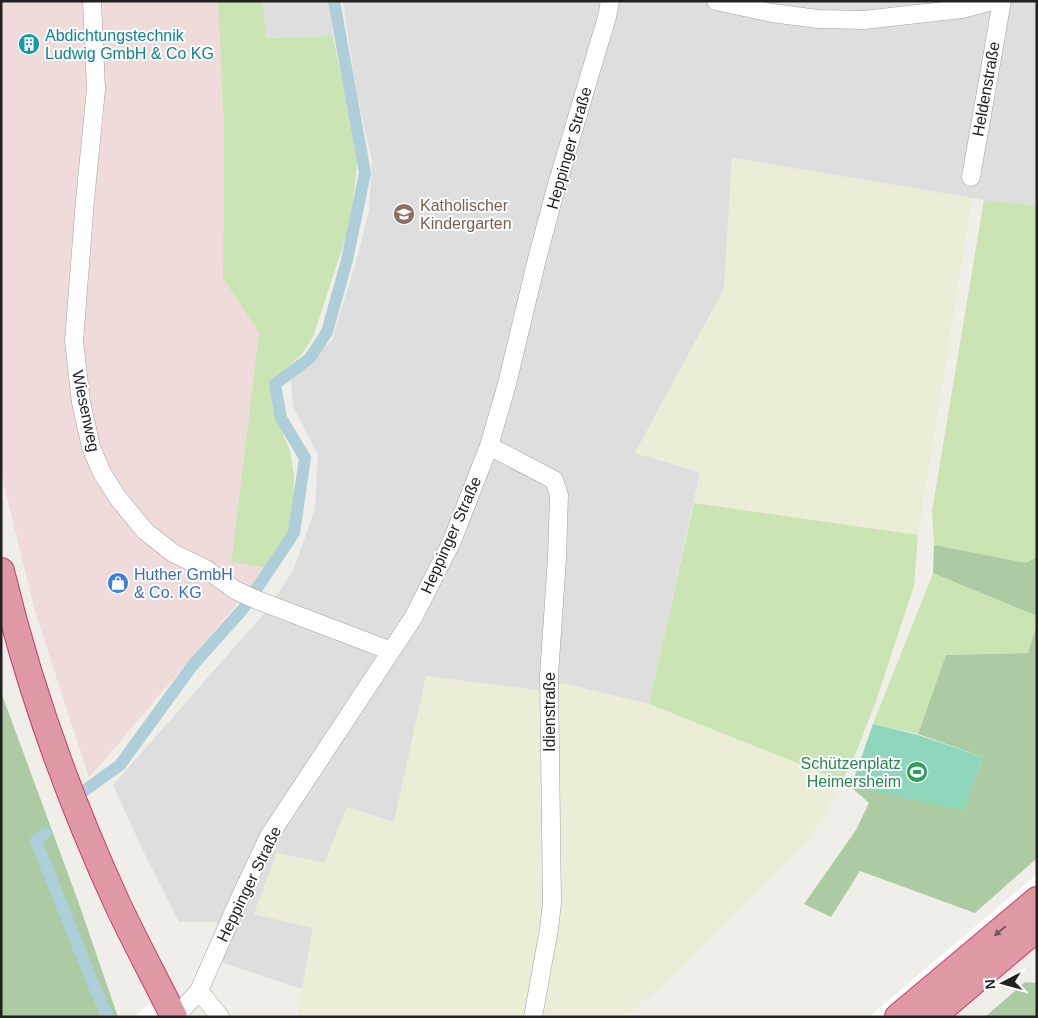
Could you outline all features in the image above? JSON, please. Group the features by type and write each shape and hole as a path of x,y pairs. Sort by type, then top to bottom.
{"highway":[{"path":"1,571 26,660 63,773 116,902 175,1017"},
{"path":"898,1017 1037,900"},
{"path":"932,1017 1037,928"}],"street":[{"name":"Wiesenweg","path":"92,1 96,89 83,220 74,341 81,402 91,447 102,472 118,498 146,531 173,553 206,569 236,590 252,598 392,651"},
{"name":"Heppinger Straße","path":"175,1017 199,992 269,836 413,618 452,541 489,446 507,384 556,188 607,17 610,1"},
{"path":"716,1 772,13 818,20 864,20 962,9 992,1"},
{"name":"Heldenstraße","path":"971,177 1002,1"},
{"name":"Idienstraße","path":"489,446 554,480 559,495 557,558 548,676 552,903 533,1017"},
{"path":"199,992 220,1017"}],"shaded area":[{"path":"1,1 218,1 224,128 223,278 259,333 231,562 268,568 89,778 35,611 1,467"},
{"path":"263,1 329,1 333,36 266,38"},
{"path":"343,1 1037,1 1037,206 984,200 732,158 724,289 635,453 700,472 649,704 561,683 546,691 426,677 394,822 324,863 277,853 254,914 313,928 302,989 223,963 217,922 179,922 146,857 113,785 270,607 294,568 315,509 318,455 293,406 291,380 332,340 358,255 369,210 372,161 356,90"}],"green space":[{"path":"218,1 263,1 266,38 333,36 357,163 351,222 313,337 302,354 269,384 276,417 290,451 294,475 293,521 268,568 231,562 259,333 223,278 224,128"},
{"path":"732,158 972,198 918,535 694,503 700,472 635,453 724,289"},
{"path":"984,200 1037,206 1037,557 1027,564 934,545 932,511"},
{"path":"694,503 918,535 914,586 875,704 853,760 842,781 649,704"},
{"path":"934,545 1026,563 1037,557 1037,616 933,573"},
{"path":"933,573 1037,616 1037,623 1028,653 946,655 918,734 873,724"},
{"path":"1037,623 1037,858 975,913 860,871 831,917 804,904 856,830 869,803 851,787 964,809 983,757 918,734 946,655 1028,653"},
{"path":"426,676 546,691 546,911 526,1017 297,1017 313,928 254,914 277,853 324,863 347,807 394,822"},
{"path":"560,683 649,704 842,781 811,837 723,923 685,965 625,1017 538,1017 558,796"},
{"path":"1,692 78,901 118,1017 1,1017"},
{"name":"Schützenplatz Heimersheim","path":"873,724 918,735 983,757 964,810 851,787"},
{"path":"1025,982 1037,983 1037,1017 985,1017"}],"pier":[{"path":"1037,874 1037,946 954,1017 869,1017"},
{"path":"172,985 187,1017 135,1016"}],"waterway":[{"path":"84,791 120,765 192,666 243,609 294,533 305,458 281,418 275,384 310,358 327,332 347,260 365,173 334,1"},
{"path":"45,833 36,841 108,1017"}],"place":[{"name":"Abdichtungstechnik Ludwig GmbH & Co KG","path":"29,44"},
{"name":"Katholischer Kindergarten","path":"404,214"},
{"name":"Huther GmbH & Co. KG","path":"118,583"},
{"name":"Schützenplatz Heimersheim","path":"917,772"}]}
